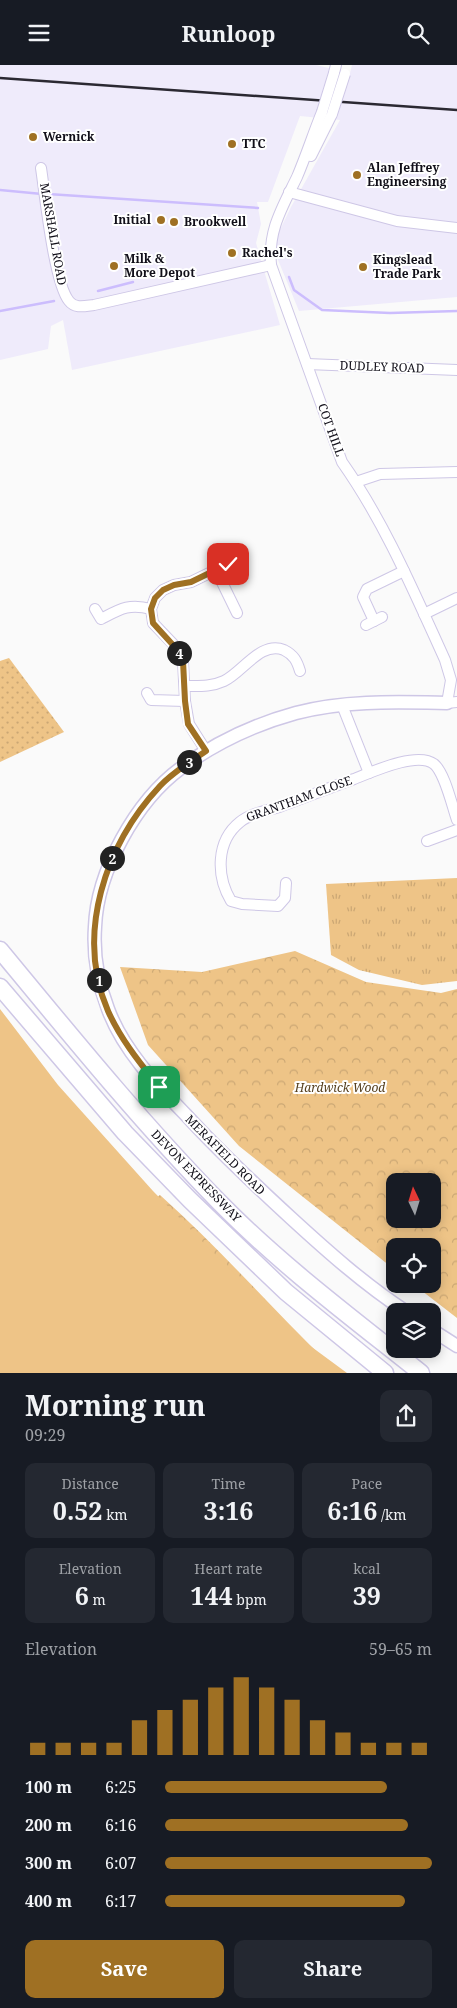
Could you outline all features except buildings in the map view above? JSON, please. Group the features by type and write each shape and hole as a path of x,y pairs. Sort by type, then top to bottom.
{"highway":[{"name":"DEVON EXPRESSWAY","path":"0,950 143,1121 220,1203 304,1279 421,1373"},
{"name":"DEVON EXPRESSWAY","path":"0,987 125,1133 184,1193 286,1292 385,1373"}],"street":[{"name":"COT HILL","path":"327,113 335,69"},
{"name":"COT HILL","path":"346,69 310,159 297,176 272,232 269,250 270,265 340,456 390,541 447,667 451,680 452,702"},
{"name":"MARSHALL ROAD","path":"41,168 61,287 69,302 77,307 94,305 270,265"},
{"path":"290,192 398,221 457,228"},
{"name":"DUDLEY ROAD","path":"307,364 457,370"},
{"path":"356,482 380,474 457,472"},
{"path":"206,751 188,724 183,661 173,645 153,623 151,609 155,598 163,590 174,585 191,582 228,564"},
{"path":"216,569 237,613"},
{"path":"374,621 363,597 366,589 404,571"},
{"path":"424,614 457,598"},
{"path":"95,609 101,619 129,606 139,605 151,609"},
{"path":"186,686 212,686 226,680 267,649 280,649 291,653 297,660 300,671"},
{"path":"147,693 151,700 185,701"},
{"name":"MERAFIELD ROAD","path":"393,1303 378,1293 323,1247 210,1141 159,1087 125,1043 108,1010 96,966 94,926 101,891 112,859 137,813 161,785 206,751 248,730 297,713 342,705 452,702"},
{"name":"GRANTHAM CLOSE","path":"342,705 369,773"},
{"name":"GRANTHAM CLOSE","path":"286,883 284,899 278,906 242,904 231,901 224,889 221,873 221,851 229,834 240,822 258,812 276,808 369,773 414,759 425,760 434,764 440,772 457,820"},
{"path":"427,841 457,830"},
{"path":"441,1336 457,1347"}],"shaded area":[{"path":"0,65 316,65 350,73 352,65 457,65 457,297 299,311 276,255 278,234 340,120 300,116 268,202 257,202 261,224 256,243 280,325 72,370 63,320 51,326 48,349 0,360"}],"green space":[{"path":"9,658 64,732 0,762 0,661"},
{"path":"457,878 457,981 422,985 359,970 331,955 326,884"},
{"name":"Hardwick Wood","path":"295,951 366,982 441,993 457,989 457,1318 441,1306 441,1303 438,1303 425,1293 441,1293 441,1238 386,1238 386,1263 239,1146 148,1045 120,967 202,972"},
{"path":"0,1009 58,1085 153,1191 290,1331 347,1373 0,1373"},
{"path":"160,1195 325,1360 297,1373 146,1204"}],"waterway":[{"path":"0,190 42,194"},
{"path":"48,194 258,208"},
{"path":"289,277 294,290 322,310 390,313 457,311"},
{"path":"98,291 133,282"},
{"path":"0,311 54,301"}],"railway":[{"path":"0,78 457,110"}],"place":[{"name":"Wernick","path":"33,137"},
{"name":"TTC","path":"232,144"},
{"name":"Alan Jeffrey Engineersing","path":"357,175"},
{"name":"Initial","path":"161,220"},
{"name":"Brookwell","path":"174,222"},
{"name":"Rachel's","path":"232,253"},
{"name":"Milk & More Depot","path":"114,266"},
{"name":"Kingslead Trade Park","path":"363,267"}],"route":[{"path":"159,1087 125,1043 108,1010 96,966 94,926 101,891 112,859 137,813 161,785 206,751 188,724 183,661 173,645 153,623 151,609 155,598 163,590 174,585 191,582 228,564"}]}
